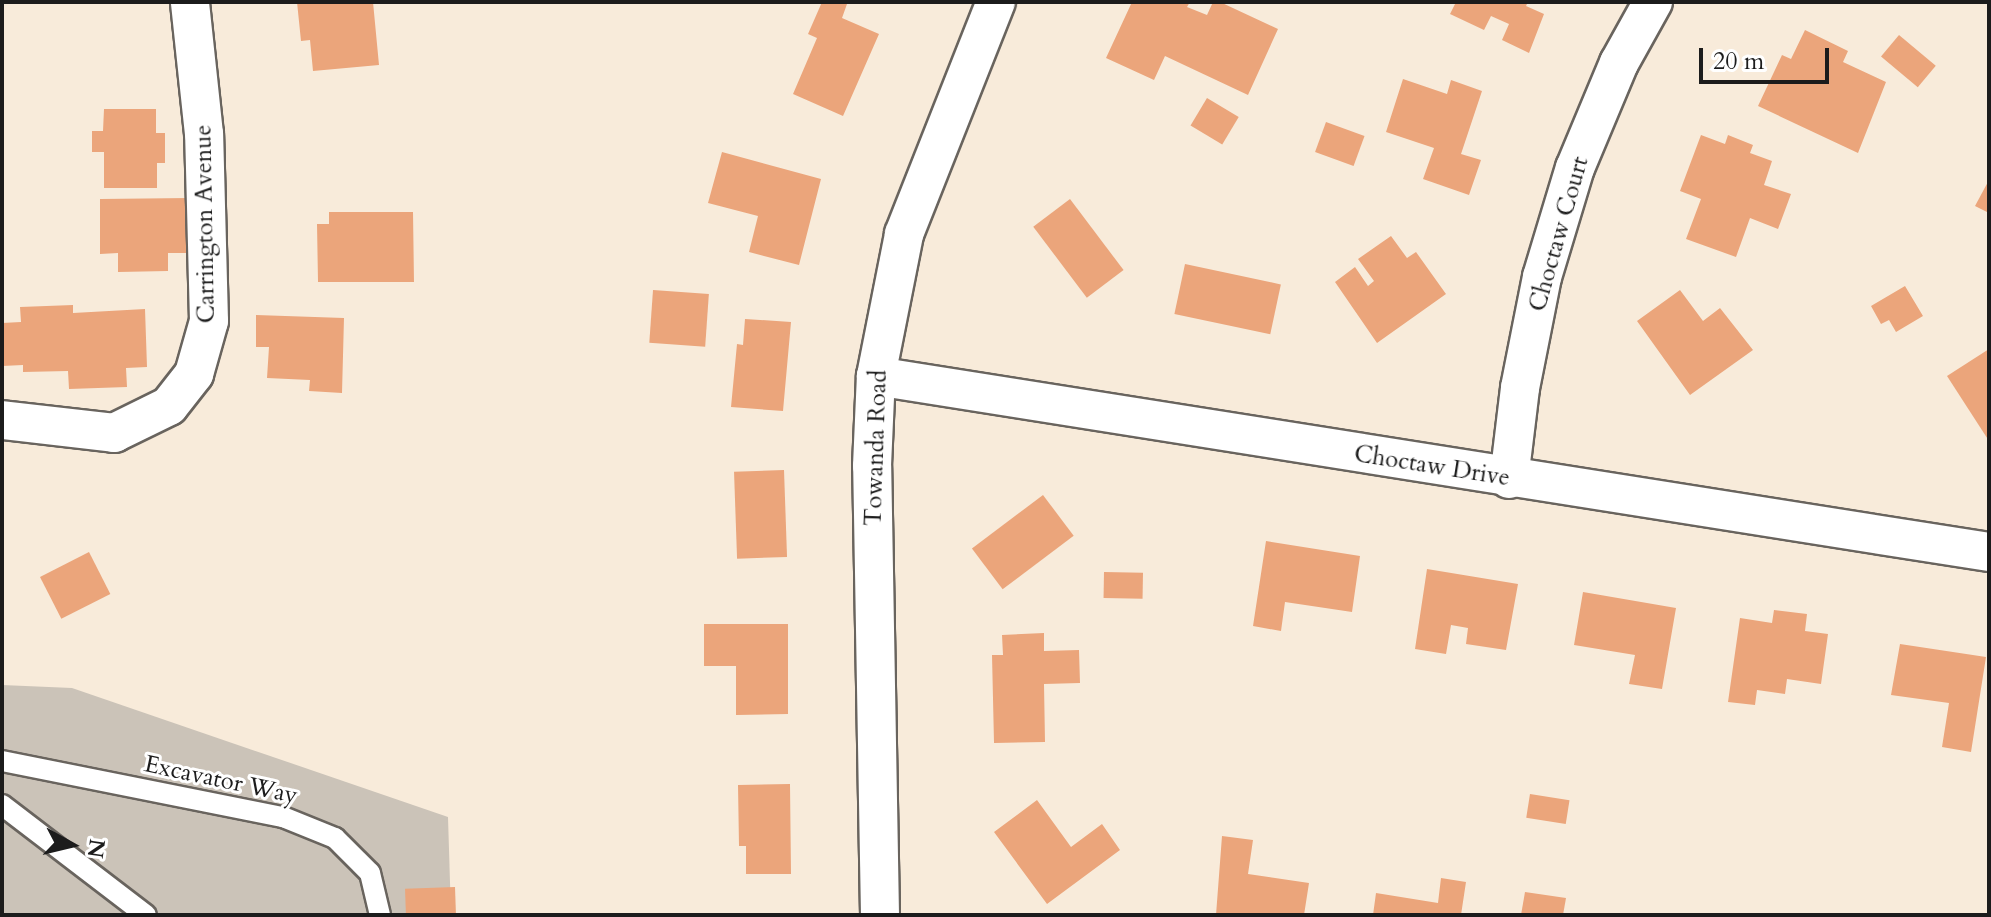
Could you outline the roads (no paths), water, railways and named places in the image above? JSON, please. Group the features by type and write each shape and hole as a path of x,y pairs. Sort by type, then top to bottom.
{"street":[{"name":"Carrington Avenue","path":"2,420 114,433 169,406 194,374 209,321 204,134 190,2"},
{"name":"Towanda Road","path":"880,915 872,466 876,376 904,234 996,2"},
{"name":"Choctaw Court","path":"1509,479 1520,388 1542,277 1575,168 1619,63 1653,2"},
{"name":"Choctaw Drive","path":"876,376 1509,479 1989,552"}],"lane":[{"name":"Excavator Way","path":"2,761 283,817 335,838 370,873 380,915"},
{"path":"2,805 119,908 146,915"}]}
